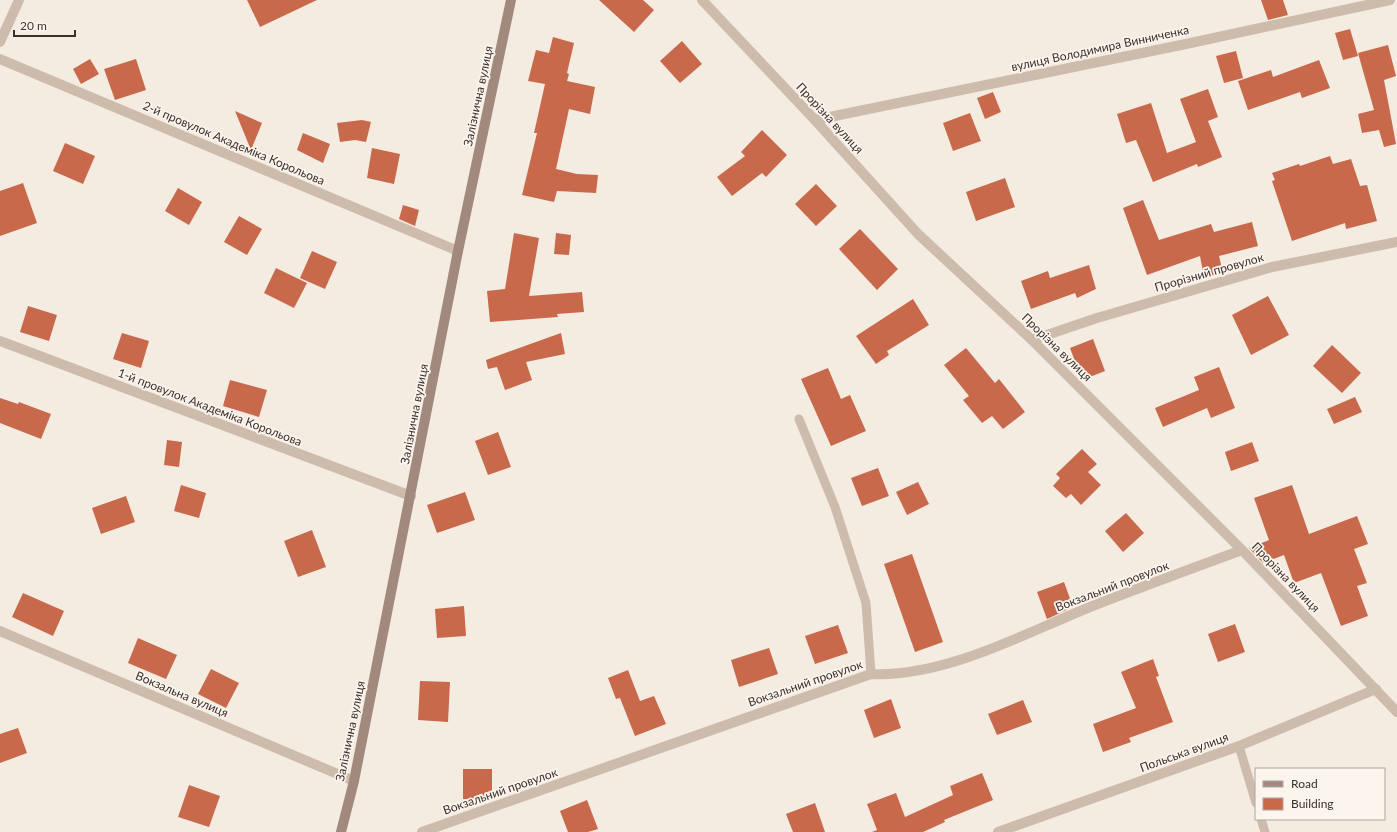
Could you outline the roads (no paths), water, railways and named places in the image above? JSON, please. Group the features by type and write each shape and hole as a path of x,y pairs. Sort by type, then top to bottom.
{"street":[{"path":"0,42 19,0"},
{"name":"Залізнична вулиця","path":"340,832 354,781 458,250 511,0"},
{"name":"Прорізна вулиця","path":"702,0 815,120 918,234 1032,340 1242,550 1397,712"},
{"name":"вулиця Володимира Винниченка","path":"815,120 1186,44 1390,0"},
{"name":"2-й провулок Академіка Корольова","path":"0,59 458,250"},
{"name":"Прорізний провулок","path":"1032,340 1098,318 1272,267 1397,242"},
{"name":"1-й провулок Академіка Корольова","path":"0,341 411,496"},
{"name":"Вокзальний провулок","path":"422,832 871,674 890,675 955,662 1096,605 1242,550"},
{"name":"Вокзальна вулиця","path":"0,632 354,781"},
{"name":"Польська вулиця","path":"998,832 1239,746 1376,689"}],"lane":[{"path":"799,419 835,507 866,603 871,674"},
{"path":"1239,746 1255,800"},
{"path":"1261,820 1265,832"}]}
